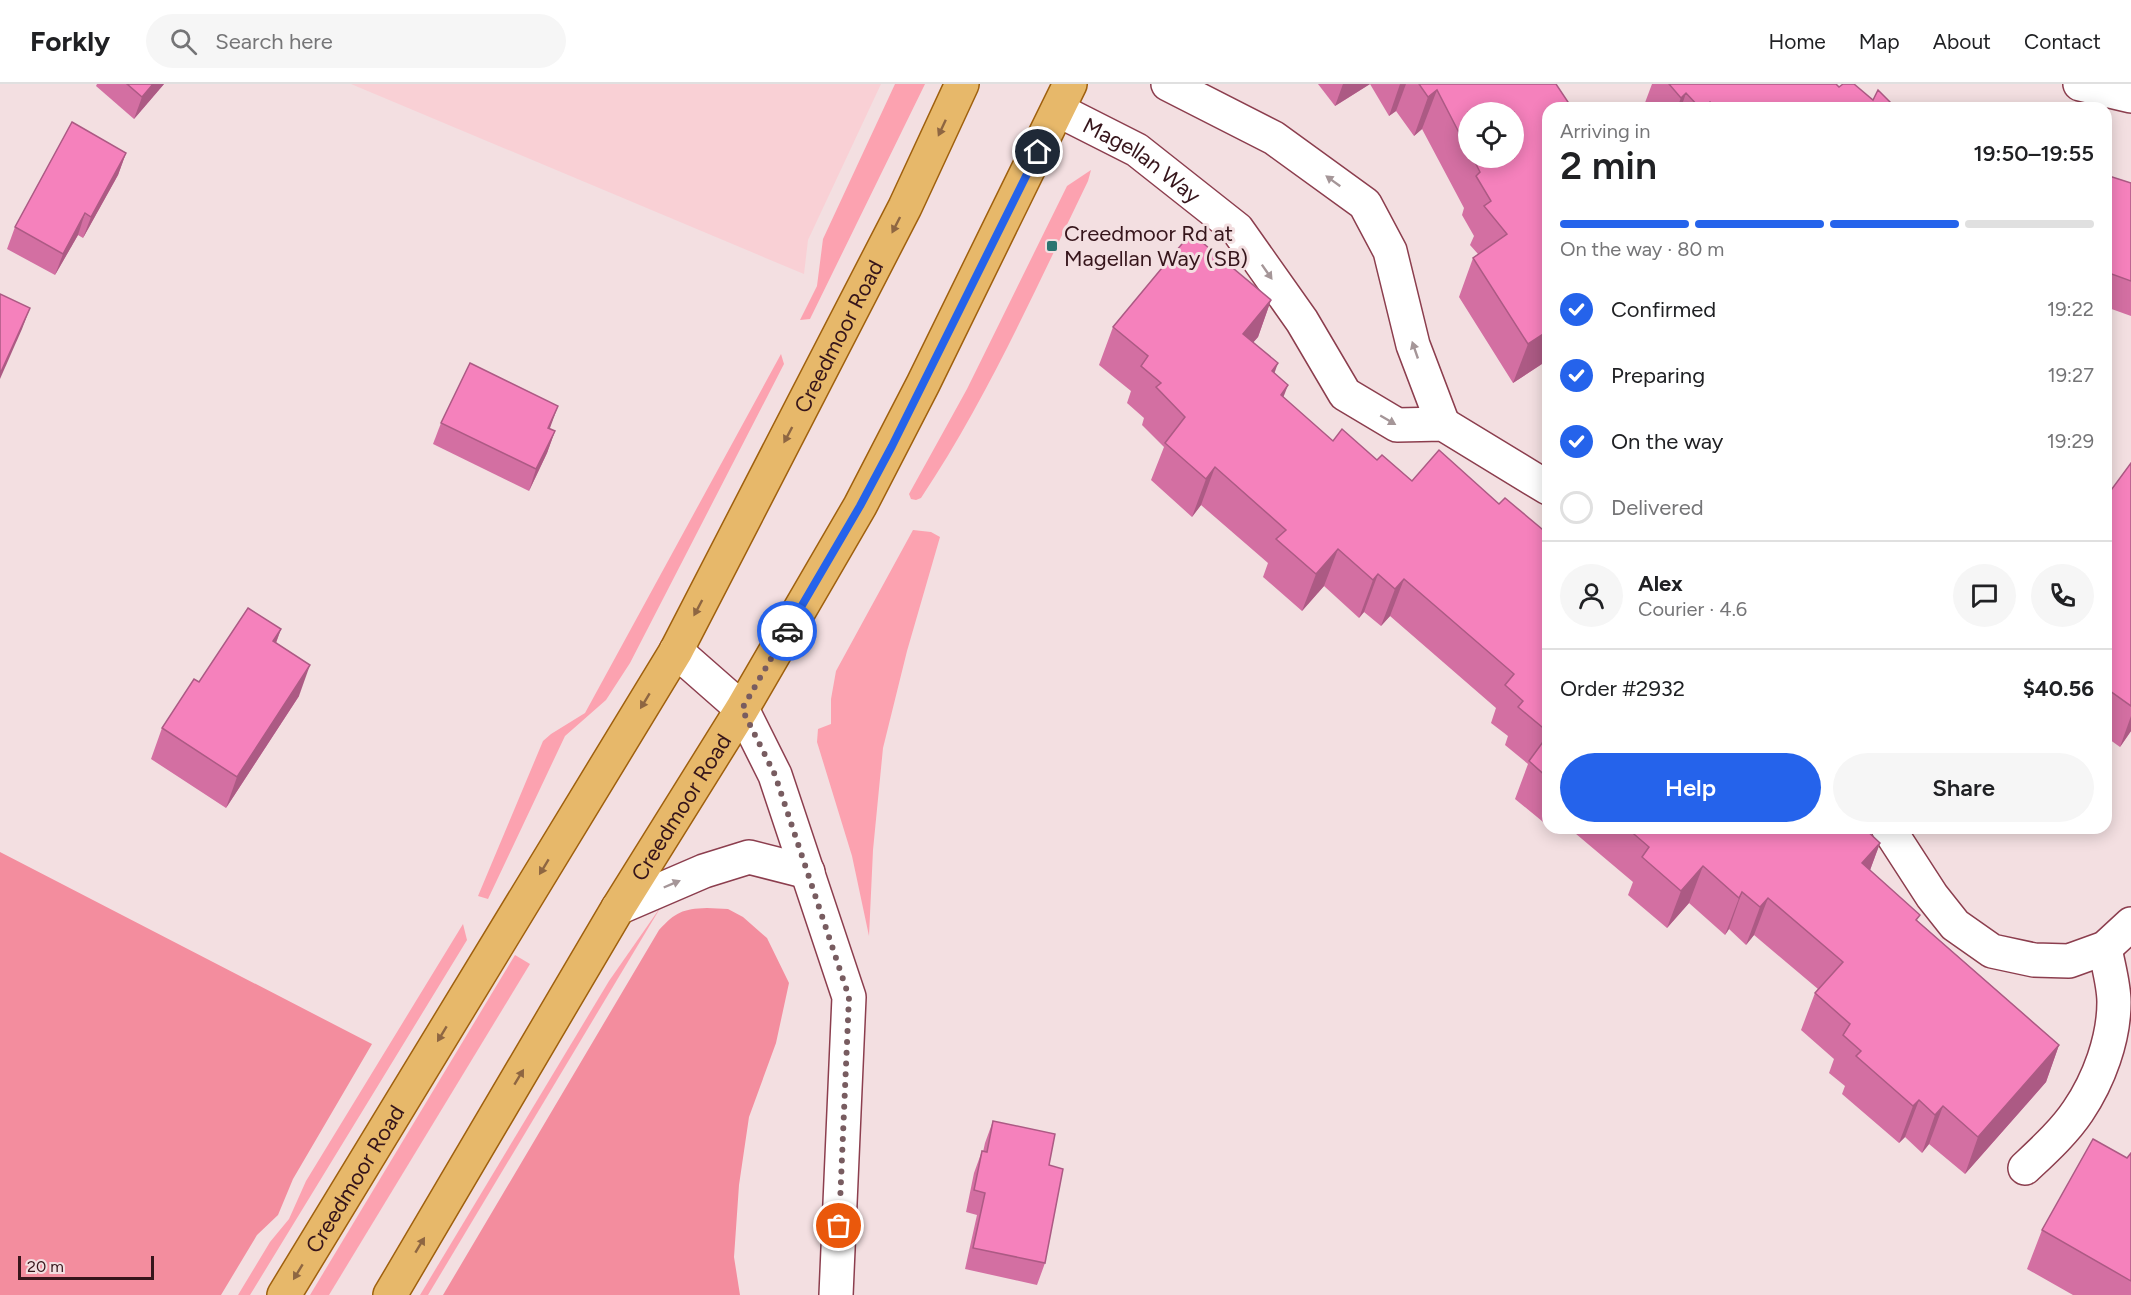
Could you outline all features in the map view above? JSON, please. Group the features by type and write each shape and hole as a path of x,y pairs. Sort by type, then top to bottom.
{"main road":[{"name":"Creedmoor Road","path":"284,1295 676,651 900,217 962,84"},
{"name":"Creedmoor Road","path":"390,1295 618,908 742,709 865,496 923,384 1064,97"}],"street":[{"path":"1168,84 1274,138 1365,204 1389,251 1413,345 1443,424 1542,484"},
{"path":"2080,84 2131,96"},
{"name":"Magellan Way","path":"1064,97 1137,150 1237,229 1302,321 1345,394 1396,425 1443,424"},
{"path":"676,651 742,709 775,775 849,997 836,1295"},
{"path":"1892,834 1932,896 1954,925 1992,951 2034,960 2069,961 2105,948 2131,924"},
{"path":"618,908 704,870 749,857 808,872"},
{"path":"2025,1168 2078,1111 2094,1081 2110,1041 2114,1002 2105,948"}],"shaded area":[{"path":"351,84 881,84 808,240 804,274"},
{"path":"895,84 925,84 810,319 800,320 817,286 823,239"},
{"path":"1091,170 1088,181 1030,302 968,422 921,498 911,499 909,494 967,389 1067,186"},
{"path":"781,354 784,364 630,663 606,700 565,736 488,899 478,896 543,741 585,713"},
{"path":"913,530 931,532 940,537 907,651 883,748 873,850 869,936 852,856 817,742 818,729 831,724 831,699 836,671"},
{"path":"0,852 372,1044 293,1179 278,1215 257,1235 221,1295 0,1295"},
{"path":"662,905 428,1295 420,1295 609,981"},
{"path":"691,909 728,909 743,917 767,938 789,983 776,1043 749,1117 739,1185 734,1257 740,1295 443,1295 659,930 680,913"},
{"path":"463,924 467,940 250,1295 238,1295 270,1242 289,1219 306,1181"},
{"path":"515,955 530,964 329,1295 310,1295"}],"building":[{"path":"127,84 153,84 142,97"},
{"path":"1419,84 1556,84 1568,102 1542,102 1542,335 1528,344 1473,258 1507,234 1484,206 1491,201 1476,176 1480,172 1478,168 1524,168 1524,102 1458,102 1458,131 1437,90 1428,97"},
{"path":"1669,84 1836,84 1839,87 1843,84 1854,84 1873,100 1878,90 1890,102 1694,102 1686,93 1681,98"},
{"path":"72,122 126,153 91,217 85,213 63,254 15,227"},
{"path":"2112,177 2131,183 2131,281 2112,274"},
{"path":"1191,233 1271,300 1243,334 1278,363 1272,371 1288,385 1281,395 1333,441 1342,429 1377,460 1382,455 1412,481 1439,450 1499,504 1505,498 1542,529 1542,727 1518,707 1523,701 1505,685 1514,674 1404,579 1395,589 1378,574 1373,580 1338,549 1316,574 1276,539 1286,530 1215,467 1206,479 1165,443 1185,417 1156,387 1161,383 1141,366 1148,356 1113,327"},
{"path":"0,294 30,308 0,374"},
{"path":"470,363 558,406 548,428 555,431 536,469 441,423"},
{"path":"2131,463 2131,706 2112,692 2112,489"},
{"path":"248,608 281,629 273,641 310,665 237,777 162,728 194,679 199,682"},
{"path":"1542,743 1542,773 1529,761"},
{"path":"1634,834 1870,834 1880,843 1862,863 1920,915 1916,920 2059,1045 1978,1137 1943,1106 1935,1115 1919,1100 1913,1106 1856,1056 1861,1051 1843,1035 1850,1024 1815,993 1843,962 1768,898 1760,907 1742,892 1739,898 1703,866 1681,891 1642,857 1649,847"},
{"path":"993,1121 1055,1134 1049,1165 1063,1169 1045,1263 973,1248 985,1193 974,1190 982,1151 987,1152"},
{"path":"2093,1139 2127,1158 2131,1153 2131,1281 2042,1230"}],"way so far":[{"path":"787,631 742,709 775,775 849,997 839,1226"}],"place":[{"name":"Creedmoor Rd at Magellan Way (SB)","path":"1052,246"}],"route":[{"path":"787,631 892,446 1038,152"}]}
